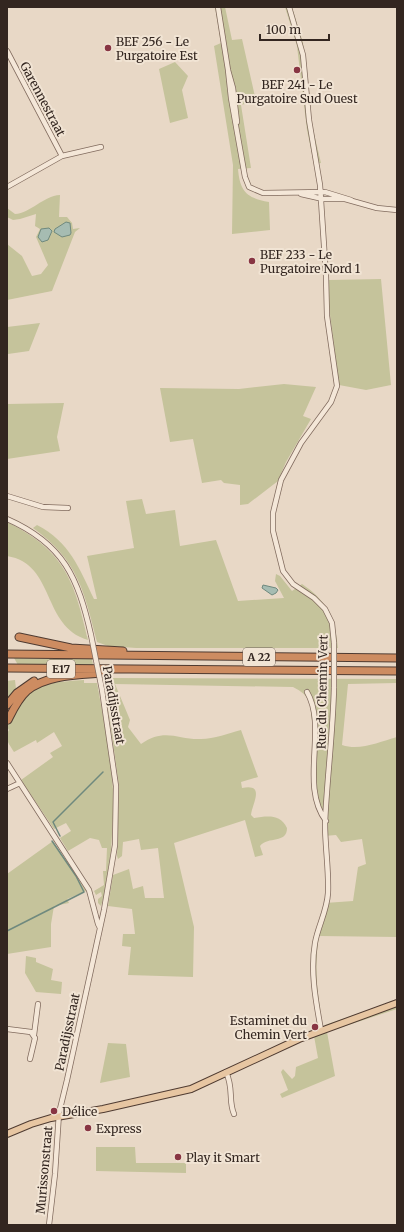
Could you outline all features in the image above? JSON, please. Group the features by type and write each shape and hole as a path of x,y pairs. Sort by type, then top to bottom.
{"highway":[{"path":"19,637 58,646 143,652 159,656"},
{"name":"E17","path":"7,654 111,656"},
{"path":"358,658 397,654"},
{"name":"A 22","path":"111,656 397,658"},
{"name":"E17","path":"7,668 116,669"},
{"name":"A 22","path":"116,669 397,671"},
{"path":"8,720 21,697 36,685 50,680 144,669"},
{"path":"7,704 17,693 34,681 47,677 78,672 102,673"}],"main road":[{"path":"7,1134 38,1121 110,1108 195,1088 226,1072 322,1030 397,1003"}],"street":[{"path":"218,7 231,98 245,177 249,187 263,193 321,191 382,209 397,210"},
{"name":"Rue du Chemin Vert","path":"289,7 303,55 309,120 321,191 327,316 336,390 332,402 301,443 282,477 277,493 273,524 283,571 294,584 314,598 325,609 332,623 334,643 332,738 326,821 327,896 315,942 313,969 322,1030"},
{"name":"Garennestraat","path":"7,51 62,156"},
{"path":"7,187 62,156 102,147"},
{"path":"287,193 321,198 351,200"},
{"path":"7,496 43,507 68,508"},
{"name":"Paradijsstraat","path":"7,519 49,544 63,560 81,596 91,635 114,761 116,814 110,879 58,1117"},
{"name":"Rue du Chemin Vert","path":"308,692 312,704 315,741 313,780 321,815 326,821"},
{"name":"Paradijsstraat","path":"7,763 89,890 100,928"},
{"path":"7,789 20,783"},
{"path":"30,1059 38,1004"},
{"path":"7,1029 31,1032 34,1035"},
{"path":"226,1072 232,1086 232,1107 234,1114"},
{"name":"Murissonstraat","path":"49,1225 55,1174 58,1117"}],"shaded area":[{"path":"215,7 225,7 232,40 242,39 256,101 241,105 251,168 238,169 239,177 246,193 255,198 269,202 270,230 232,234 233,165 214,46 221,43"},
{"path":"285,7 292,7 303,43 311,121 321,163 314,164 307,130 297,46"},
{"path":"175,62 188,76 182,90 188,118 170,123 159,69"},
{"path":"60,195 59,217 67,217 72,223 73,229 80,228 75,232 52,291 7,300 7,244 22,256 32,276 41,274 48,265 36,237 40,229 35,226 36,214 13,220 7,217 7,208 15,214 21,213 48,198"},
{"path":"66,222 70,223 70,235 62,237 54,232 55,229"},
{"path":"49,228 52,231 48,240 42,242 38,237 41,229"},
{"path":"381,279 391,385 366,390 339,385 329,307 329,280"},
{"path":"40,323 29,351 8,354 7,327"},
{"path":"284,384 316,387 303,416 311,419 286,462 278,481 248,504 240,505 240,485 224,483 221,480 202,483 193,439 170,442 160,388 239,389"},
{"path":"64,403 57,437 60,451 7,459 7,404"},
{"path":"142,499 146,514 175,510 180,546 216,540 238,601 284,598 275,581 276,574 280,576 292,591 302,584 311,590 324,604 332,619 335,627 338,648 136,648 108,646 97,642 83,592 70,565 48,540 33,528 37,525 58,539 78,566 94,599 97,599 87,556 134,548 126,501"},
{"path":"7,522 27,533 42,544 64,569 78,600 88,640 73,633 62,622 42,582 34,571 23,561 7,556"},
{"path":"263,585 276,588 278,590 272,595 262,588"},
{"path":"14,658 92,659 93,665 18,665"},
{"path":"106,678 397,679 397,683 348,684 342,745 349,747 363,746 397,737 397,937 319,936 316,972 320,1008 316,1009 311,959 325,903 353,901 358,867 366,864 362,839 341,842 336,835 324,836 321,810 314,781 317,743 316,722 312,721 310,705 306,697 299,690 293,687 115,684 130,720 128,727 141,744 157,736 164,735 193,739 206,739 241,730 258,777 241,782 242,788 249,787 256,791 251,815 254,818 277,818 284,823 287,828 286,833 281,838 263,843 260,846 263,855 255,857 245,820 174,843 194,927 193,977 128,975 131,947 122,946 123,934 135,934 132,909 108,906 113,875 129,869 133,889 143,886 145,898 164,898 158,848 141,850 139,839 123,842 122,856 118,859 117,856 119,786 105,686"},
{"path":"15,680 16,689 7,700 7,681"},
{"path":"84,680 84,683 97,683 110,754 114,801 111,851 101,906 98,903 98,899 102,896 101,892 96,895 94,891 104,885 103,871 106,871 107,848 102,848 99,840 90,838 68,851 60,838 71,831 66,823 54,829 21,780 53,757 50,753 62,746 54,732 37,743 36,740 14,752 7,739 7,733 9,730 7,727 21,702 28,694 45,685"},
{"path":"53,841 86,891 67,899 69,903 54,906 51,924 51,947 7,954 7,874"},
{"path":"26,956 36,958 36,962 53,969 51,980 62,982 61,994 36,992 25,973"},
{"path":"397,1000 397,1009 327,1032 335,1076 282,1098 280,1094 288,1090 281,1072 283,1069 292,1079 295,1076 296,1067 318,1058 314,1036 326,1032 325,1025"},
{"path":"108,1043 126,1044 130,1077 100,1083"},
{"path":"96,1147 135,1147 136,1163 186,1163 186,1173 96,1171"}],"waterway":[{"path":"60,836 53,822 103,772"},
{"path":"7,931 84,892 76,876 52,841"}],"place":[{"name":"BEF 256 - Le Purgatoire Est","path":"108,48"},
{"name":"BEF 241 - Le Purgatoire Sud Ouest","path":"297,70"},
{"name":"BEF 233 - Le Purgatoire Nord 1","path":"252,261"},
{"name":"Estaminet du Chemin Vert","path":"315,1027"},
{"name":"Délice","path":"54,1111"},
{"name":"Express","path":"88,1128"},
{"name":"Play it Smart","path":"178,1157"}]}
